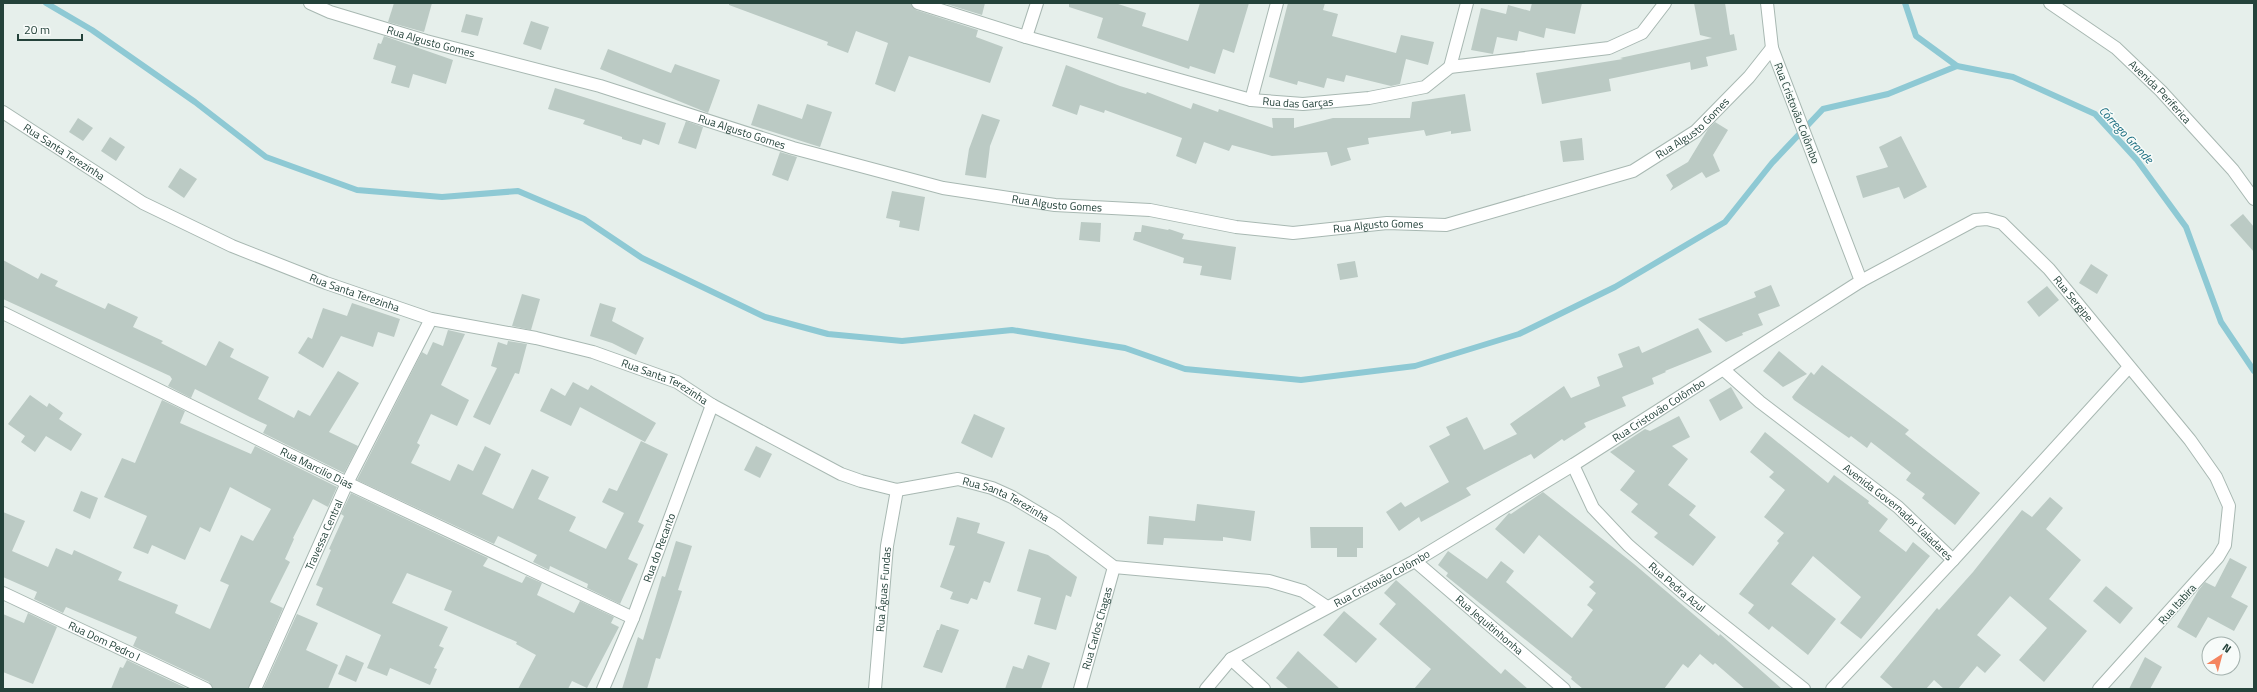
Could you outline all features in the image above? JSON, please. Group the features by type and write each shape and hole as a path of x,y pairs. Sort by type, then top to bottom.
{"street":[{"name":"Rua Algusto Gomes","path":"310,3 330,12 426,41 600,86 793,148 943,188 1055,205 1150,210 1236,227 1293,233 1387,223 1446,224 1634,171 1696,132 1749,77 1772,48"},
{"name":"Rua das Garças","path":"918,3 1026,37 1251,100 1303,104 1369,98 1425,87 1450,67"},
{"path":"1026,37 1037,3"},
{"path":"1251,100 1277,3"},
{"path":"1466,3 1450,67 1609,48 1642,33 1665,3"},
{"name":"Rua Cristovão Colômbo","path":"1206,689 1231,659 1415,561 1573,465 1724,370 1861,281 1772,48 1766,3"},
{"name":"Avenida Periferica","path":"2050,3 2116,48 2161,90 2233,170 2254,199"},
{"name":"Rua Santa Terezinha","path":"3,112 143,203 192,228 326,283 431,319 536,338 593,352 677,382 712,405 842,474 897,490 958,479 992,488 1012,497 1057,524 1114,567"},
{"name":"Rua Sergipe","path":"1861,281 1975,220 1987,219 2002,224 2049,269 2190,440 2216,477 2229,506"},
{"name":"Rua Marcilio Dias","path":"3,313 347,483 633,618"},
{"name":"Travessa Central","path":"255,689 347,483 431,319"},
{"path":"1953,560 2129,367"},
{"name":"Avenida Governador Valadares","path":"1724,370 1760,402 1898,507 1953,560 1832,689"},
{"name":"Rua do Recanto","path":"603,689 633,618 712,405"},
{"name":"Rua Pedra Azul","path":"1573,465 1593,508 1628,545 1686,596 1804,689"},
{"name":"Rua Águas Fundas","path":"875,689 887,546 897,490"},
{"name":"Rua Itabira","path":"2099,689 2218,557 2225,545 2229,506"},
{"name":"Rua Jequitinhonha","path":"1415,561 1563,689"},
{"path":"1114,567 1269,581 1302,591 1327,607"},
{"name":"Rua Carlos Chagas","path":"1080,689 1114,567"},
{"name":"Rua Dom Pedro I","path":"3,593 206,689"},
{"path":"1231,659 1264,689"}],"building":[{"path":"394,3 432,3 424,32 388,22"},
{"path":"729,3 911,3 916,10 978,30 976,37 1003,47 990,83 909,56 895,92 875,84 888,43 856,31 848,53 827,45 828,42 729,5"},
{"path":"943,3 985,3 982,15"},
{"path":"1069,3 1115,3 1146,13 1142,26 1188,41 1200,3 1249,3 1234,53 1223,49 1215,74 1190,66 1189,69 1097,38 1103,18 1069,7"},
{"path":"1288,3 1325,3 1323,10 1338,14 1332,36 1396,53 1401,35 1434,42 1428,65 1406,59 1400,84 1391,86 1346,75 1344,82 1327,78 1324,88 1298,81 1297,85 1269,77"},
{"path":"1532,3 1582,3 1575,34 1546,28 1544,38 1519,31 1517,41 1497,37 1493,54 1471,50 1481,8 1506,14 1508,5 1530,11"},
{"path":"1694,3 1725,3 1730,35 1734,34 1737,50 1706,57 1708,66 1691,70 1690,62 1609,79 1611,91 1542,104 1536,73 1623,59 1620,58 1712,38 1700,35"},
{"path":"466,14 483,18 478,36 461,32"},
{"path":"531,21 549,27 541,50 523,44"},
{"path":"384,36 453,60 446,84 413,74 409,88 391,83 396,66 373,59 378,43 381,44"},
{"path":"608,49 671,73 675,64 720,80 708,113 600,69"},
{"path":"1066,65 1120,86 1146,94 1147,92 1191,109 1193,103 1218,112 1219,109 1273,128 1272,118 1294,118 1294,128 1333,118 1410,118 1412,102 1465,94 1471,131 1451,134 1451,131 1426,136 1424,130 1368,138 1369,144 1347,148 1351,160 1331,166 1327,152 1272,156 1232,145 1229,151 1204,142 1196,164 1176,156 1182,138 1105,110 1104,113 1080,105 1077,115 1052,106"},
{"path":"555,88 666,123 659,145 643,139 641,145 622,139 622,137 583,124 585,120 548,109"},
{"path":"758,104 802,119 807,104 832,112 820,147 751,125"},
{"path":"982,114 1000,120 990,146 986,178 965,175 969,149"},
{"path":"78,118 93,128 83,141 69,132"},
{"path":"686,121 703,127 696,149 678,143"},
{"path":"1715,122 1728,130 1713,155 1720,171 1706,178 1702,172 1670,191 1673,186 1666,175 1688,162 1708,129"},
{"path":"1901,136 1927,187 1904,199 1899,187 1863,198 1856,176 1888,167 1879,147"},
{"path":"110,137 125,147 116,161 101,151"},
{"path":"1582,138 1584,160 1563,162 1560,141"},
{"path":"780,152 797,157 788,181 772,175"},
{"path":"180,168 197,179 184,198 168,187"},
{"path":"892,191 925,197 919,231 899,227 900,221 886,218"},
{"path":"2243,214 2254,227 2254,252 2230,225"},
{"path":"1081,222 1101,223 1100,242 1079,240"},
{"path":"1142,225 1169,229 1184,234 1182,239 1236,247 1231,280 1200,275 1202,266 1183,263 1184,258 1133,240 1135,232 1141,232"},
{"path":"3,260 38,279 41,273 58,281 55,286 105,309 108,303 138,317 133,327 163,341 161,343 206,366 219,341 234,349 230,357 269,377 258,399 294,418 298,410 310,416 338,371 359,383 329,432 358,446 344,473 263,433 267,425 195,389 191,398 168,386 172,379 170,376 3,299"},
{"path":"1355,261 1358,277 1340,280 1337,264"},
{"path":"2091,264 2108,275 2097,294 2079,283"},
{"path":"1771,285 1780,306 1758,314 1763,325 1742,333 1743,335 1726,342 1698,319 1756,297 1754,292"},
{"path":"2047,286 2059,300 2039,317 2027,302"},
{"path":"522,294 540,299 531,330 512,326"},
{"path":"352,303 400,319 394,337 378,332 373,347 341,336 323,368 298,353 308,337 312,339 323,308 347,316"},
{"path":"600,303 616,308 612,321 644,338 636,355 612,343 590,336"},
{"path":"1698,328 1712,352 1665,371 1666,372 1652,378 1654,384 1622,397 1626,406 1584,423 1586,427 1564,441 1562,439 1534,459 1531,454 1466,488 1471,495 1421,522 1419,517 1399,531 1386,512 1401,502 1405,507 1449,482 1429,446 1450,435 1446,427 1467,417 1484,450 1517,434 1510,424 1564,386 1571,398 1600,386 1597,377 1623,367 1618,354 1639,346 1642,353"},
{"path":"448,330 465,334 441,385 469,400 457,426 431,414 417,443 420,445 411,463 450,481 458,464 473,471 485,446 501,454 482,494 513,509 532,469 549,477 538,499 576,517 569,531 606,549 624,513 602,502 609,488 617,491 641,441 668,454 638,522 644,525 628,559 638,564 620,604 587,588 588,584 550,566 549,570 533,562 537,555 498,536 494,544 357,480 422,352 427,355 433,342 443,346"},
{"path":"508,341 527,344 519,374 515,373 490,425 473,417 497,368 491,366 498,342 507,345"},
{"path":"1779,351 1807,374 1783,387 1763,371"},
{"path":"1822,365 1909,430 1905,434 1980,493 1955,525 1922,498 1925,494 1906,480 1911,473 1871,442 1867,448 1851,436 1849,438 1794,400 1792,397 1811,372 1814,375"},
{"path":"573,382 588,390 591,385 656,423 645,442 580,407 571,426 540,411 551,388 565,396"},
{"path":"1731,387 1743,408 1720,421 1709,400"},
{"path":"30,395 47,407 49,403 63,413 59,419 82,434 71,451 46,436 35,452 21,442 25,436 8,424"},
{"path":"162,400 185,411 180,423 251,454 255,446 337,487 328,507 313,499 293,538 294,539 285,559 290,562 270,602 283,608 248,689 213,689 209,682 133,646 137,637 66,607 63,613 34,599 37,592 3,577 3,512 25,521 12,551 48,567 56,548 72,555 74,550 122,572 118,580 178,605 175,613 210,629 229,585 220,581 241,535 253,541 271,509 230,487 210,532 200,527 185,560 152,545 148,554 133,548 147,516 104,497 122,458 135,463"},
{"path":"974,414 1005,428 992,458 961,443"},
{"path":"1679,416 1690,437 1672,446 1688,459 1668,485 1696,506 1689,515 1716,537 1693,566 1654,537 1658,533 1631,512 1638,504 1620,490 1635,471 1610,452 1645,429 1650,431"},
{"path":"1765,432 1828,483 1834,475 1869,501 1868,503 1888,519 1879,531 1906,552 1913,542 1930,556 1861,639 1840,623 1861,597 1813,556 1791,584 1836,619 1808,655 1772,626 1769,630 1748,613 1754,605 1739,594 1779,543 1777,541 1784,533 1764,517 1785,490 1769,477 1774,472 1750,452"},
{"path":"756,446 772,454 760,478 744,470"},
{"path":"81,491 98,498 90,519 73,511"},
{"path":"1543,492 1634,564 1719,636 1720,634 1782,689 1745,689 1715,663 1713,665 1700,654 1688,668 1683,664 1664,689 1583,689 1571,679 1572,677 1446,576 1448,573 1438,565 1448,551 1487,579 1501,561 1514,571 1506,582 1572,638 1593,610 1587,605 1596,593 1589,587 1594,582 1539,535 1524,554 1495,529 1509,513 1511,514"},
{"path":"351,493 488,558 483,566 522,583 526,576 542,583 537,595 574,613 580,601 614,617 611,623 619,627 587,688 572,681 568,689 518,689 536,655 516,644 517,642 444,610 452,591 407,573 392,603 448,627 439,646 444,648 434,668 437,669 430,685 390,668 387,676 367,668 381,635 316,605 323,588 316,585 331,550 329,549 344,516 341,514"},
{"path":"2050,497 2063,508 2046,529 2081,560 2049,599 2087,631 2044,682 2019,660 2047,628 2010,596 1977,635 2001,655 1985,673 1977,666 1958,689 1944,689 1934,680 1926,689 1894,689 1880,677 1937,608 1939,610 1973,572 2022,510 2032,517"},
{"path":"1197,504 1255,511 1251,541 1223,537 1223,541 1164,538 1163,545 1147,544 1149,516 1195,521"},
{"path":"957,517 980,523 977,533 1005,542 990,583 984,581 977,600 971,598 968,604 950,599 953,592 940,587 955,546 949,545"},
{"path":"1310,527 1363,527 1363,548 1357,548 1357,557 1337,557 1337,548 1311,548"},
{"path":"676,541 692,546 678,590 682,591 660,659 656,658 647,689 622,689 638,637 643,640 662,576 665,577"},
{"path":"1029,549 1048,555 1077,577 1071,597 1066,595 1056,630 1034,624 1041,598 1017,591"},
{"path":"2230,558 2247,567 2231,597 2248,606 2234,631 2208,617 2196,638 2177,627 2205,582 2215,587"},
{"path":"1396,580 1501,674 1505,669 1528,689 1414,689 1431,669 1379,624 1396,604 1384,593"},
{"path":"2106,586 2133,608 2120,624 2093,601"},
{"path":"1344,611 1377,639 1356,663 1323,635"},
{"path":"28,613 57,627 33,684 3,672 3,614 24,623"},
{"path":"297,614 318,623 306,650 338,665 328,689 263,689"},
{"path":"941,624 959,630 942,673 923,667 937,630 939,630"},
{"path":"1298,651 1340,689 1289,689 1276,678"},
{"path":"346,655 364,663 356,682 338,674"},
{"path":"1028,655 1050,663 1041,689 1005,689 1013,666 1023,669"},
{"path":"2145,657 2162,667 2150,689 2129,689"},
{"path":"127,660 188,689 111,689 120,667 123,668"}],"waterway":[{"path":"46,3 92,30 195,102 266,157 357,190 442,197 518,191 584,219 642,258 765,317 828,334 902,341 1012,330 1125,348 1185,369 1301,380 1415,366 1519,334 1615,287 1725,222 1772,163 1823,109 1888,94 1957,66"},
{"name":"Córrego Grande","path":"1905,3 1916,36 1957,66 2013,77 2095,114 2137,160 2186,227 2221,322 2254,371"}]}
